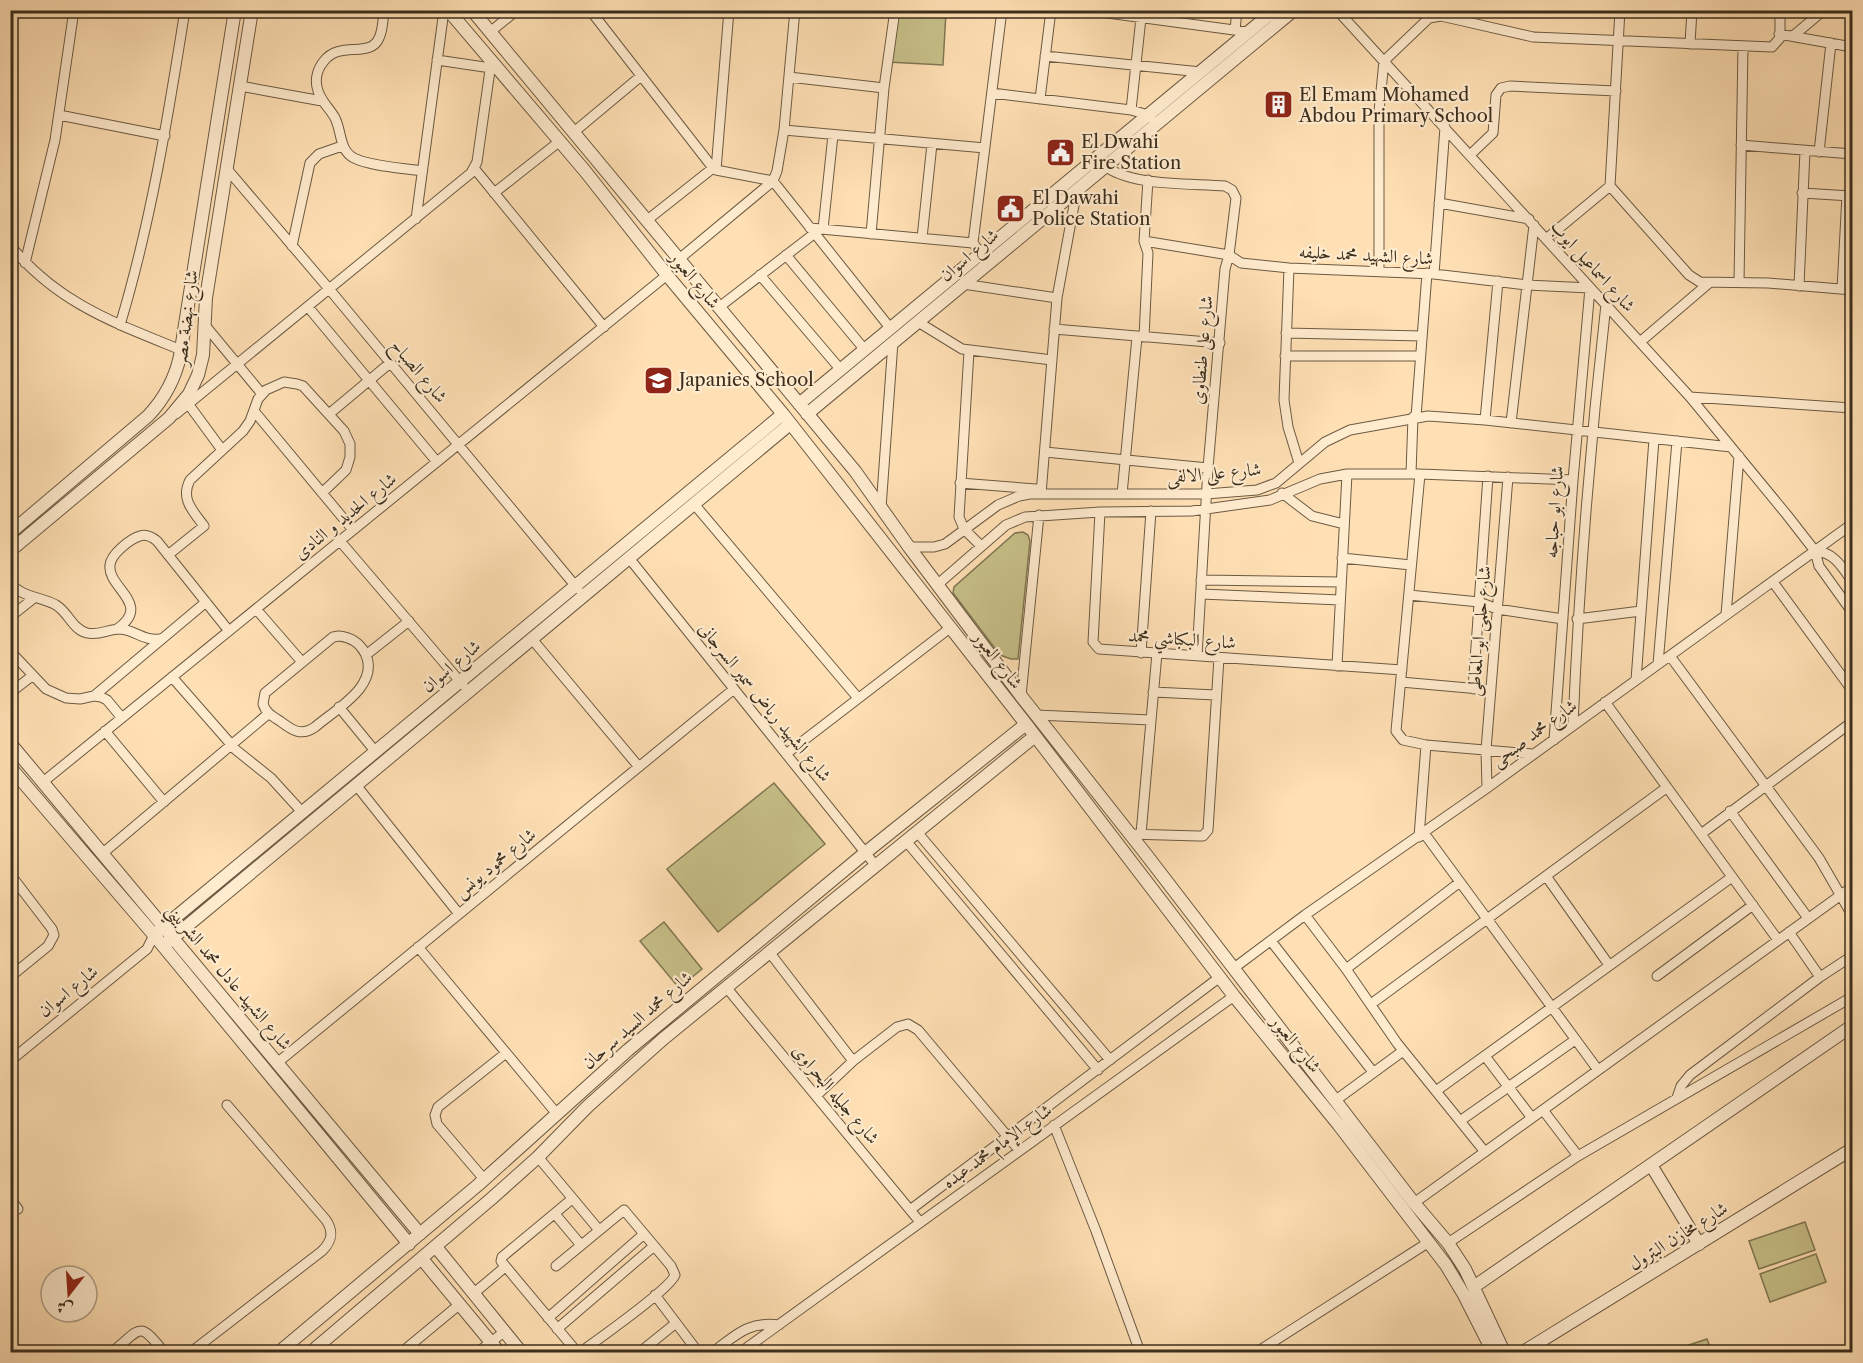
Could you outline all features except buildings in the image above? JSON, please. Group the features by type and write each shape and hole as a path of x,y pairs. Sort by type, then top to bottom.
{"street":[{"path":"25,263 55,140 74,10"},
{"path":"120,325 143,244 165,136 185,10"},
{"name":"شارع نهضة مصر","path":"10,533 148,416 159,404 172,382 181,350 236,10"},
{"name":"شارع نهضة مصر","path":"10,551 169,418 183,403 198,375 203,355 206,298 252,10"},
{"path":"384,10 381,34 376,44 367,49 336,52 330,55 320,66 316,80 317,87 322,101 335,118 342,146 350,155 360,161 422,171"},
{"path":"416,219 437,60 446,10"},
{"name":"شارع العبور","path":"446,10 491,66 560,141 786,419 1026,724 1233,996 1338,1124 1453,1276 1492,1353"},
{"name":"شارع العبور","path":"472,10 855,471 909,548 1021,696 1135,834 1145,853 1163,877 1414,1203 1448,1243 1475,1286 1504,1353"},
{"path":"490,32 517,10"},
{"path":"590,10 714,169 773,181 816,230 892,335 883,510 872,510 866,522"},
{"path":"646,221 714,169 729,10"},
{"path":"678,260 773,181 777,171 795,12 767,10"},
{"path":"871,234 884,88 895,10"},
{"path":"981,254 973,243 1002,10"},
{"path":"1040,99 1051,10"},
{"path":"1085,10 1249,32"},
{"path":"1234,30 1237,10"},
{"name":"شارع اسوان","path":"1152,120 1201,72 1275,10"},
{"name":"شارع اسوان","path":"803,409 892,335 981,254 1101,163 1152,120 1294,10"},
{"name":"شارع اسماعيل ايوب","path":"1337,10 1690,397 1815,551"},
{"path":"1620,10 1610,186 1689,275 1700,282 1739,282 1852,290"},
{"path":"1690,44 1692,10"},
{"path":"1378,271 1379,111 1384,61 1429,18 1445,16 1528,36 1772,47 1778,42 1780,10"},
{"path":"1793,36 1824,10"},
{"path":"1131,110 1142,18"},
{"path":"1779,34 1850,44"},
{"path":"1819,152 1831,43"},
{"path":"1739,282 1743,46"},
{"path":"1046,56 1201,72"},
{"path":"169,418 189,405 469,175 474,168 491,66 437,60"},
{"path":"574,132 641,76"},
{"path":"789,77 884,88"},
{"path":"240,86 322,101"},
{"path":"1470,155 1493,133 1496,95 1501,88 1510,86 1616,91"},
{"path":"992,93 1131,110 1152,120"},
{"path":"59,115 165,136"},
{"path":"1445,127 1439,203 1414,417 1415,473 1411,566 1396,731 1403,740 1426,745 1533,754"},
{"path":"783,130 985,148"},
{"path":"718,308 816,230 833,135"},
{"path":"494,193 560,141"},
{"path":"922,238 932,144"},
{"path":"1741,145 1852,154"},
{"path":"292,246 310,163 319,154 342,146"},
{"path":"1798,286 1805,151"},
{"name":"شارع اسوان","path":"803,409 841,369 865,350 918,322 1077,189 1101,163"},
{"name":"شارع على طنطاوى","path":"1101,163 1118,174 1148,180 1225,186 1232,190 1236,202 1225,269 1206,494 1197,656"},
{"path":"474,168 604,327"},
{"name":"شارع الصباح","path":"227,169 584,596"},
{"path":"1122,494 1141,337 1148,253 1144,242 1148,180"},
{"path":"1546,239 1610,186"},
{"path":"960,483 1041,492 1057,298 1077,189"},
{"path":"1802,193 1850,195 1848,251 1842,289"},
{"path":"1439,203 1532,222 1511,423"},
{"path":"816,230 973,243"},
{"path":"644,246 658,236"},
{"name":"شارع الشهيد محمد خليفه","path":"1144,242 1229,255 1241,263 1289,268 1431,274 1527,285 1590,288"},
{"path":"10,246 25,263 69,300 94,314 181,350"},
{"path":"786,255 865,350"},
{"path":"1289,268 1284,385 1286,413 1299,463"},
{"name":"شارع الحديد و النادى","path":"43,782 668,275"},
{"path":"760,275 841,369"},
{"path":"1485,420 1497,281"},
{"path":"1640,342 1709,282"},
{"path":"963,284 1057,298"},
{"name":"شارع ابو حباجه","path":"1554,740 1590,288"},
{"name":"شارع ابو حباجه","path":"1572,725 1577,619 1592,432 1606,304"},
{"path":"308,307 437,462"},
{"path":"918,322 952,345 969,351 1052,360"},
{"path":"204,324 262,394"},
{"path":"1054,329 1220,343"},
{"path":"1286,333 1422,336"},
{"path":"969,351 959,517 964,529 981,546"},
{"path":"1285,356 1420,356"},
{"path":"329,414 390,363"},
{"path":"1690,397 1851,408 1852,380"},
{"path":"168,555 204,526 187,503 186,488 193,476 243,431 262,394 278,384 303,386 347,437 350,457 342,475 322,493"},
{"path":"189,405 222,450"},
{"path":"254,411 353,530"},
{"name":"شارع على الالفى","path":"909,548 934,548 945,544 1008,499 1041,492 1206,494 1257,490 1276,483 1325,442 1350,430 1414,417 1485,420 1731,447"},
{"name":"شارع اسوان","path":"147,949 163,946 174,938 694,504 786,419"},
{"name":"شارع اسوان","path":"10,1061 147,949 154,935 164,926 375,751 575,586 786,419"},
{"path":"1636,680 1654,439"},
{"path":"1658,664 1677,441"},
{"path":"1045,452 1208,468"},
{"path":"1726,615 1738,456"},
{"path":"92,465 94,472 104,473"},
{"path":"837,484 853,480 855,471"},
{"name":"شارع على الالفى","path":"937,585 1006,525 1025,517 1100,512 1192,511 1270,500 1320,479 1347,474 1415,473 1573,480"},
{"path":"1337,666 1347,474"},
{"name":"شارع حلمى ابو المعاطى","path":"1473,689 1488,476"},
{"name":"شارع حلمى ابو المعاطى","path":"1487,789 1486,750 1508,477"},
{"path":"71,482 79,485 82,492"},
{"path":"1276,483 1284,496 1312,516 1344,524"},
{"path":"694,504 858,698"},
{"name":"شارع البكباشي محمد","path":"1100,512 1093,642 1095,646 1105,650 1141,653 1402,670"},
{"path":"1141,653 1151,512"},
{"path":"1021,696 1039,515"},
{"name":"شارع محمد صبحى","path":"1234,969 1305,915 1487,789 1572,725 1852,524"},
{"path":"10,583 18,591 57,606 63,610 73,624 83,631 100,634 117,629 126,621 130,604 111,573 112,558 133,540 144,536 154,539 229,630"},
{"path":"340,541 469,691"},
{"path":"1852,581 1835,558 1815,551 1819,566 1852,612"},
{"name":"شارع الشهيد رياض سمير السرجانى","path":"629,558 876,866"},
{"path":"1342,558 1411,566"},
{"path":"1202,580 1341,582"},
{"path":"1773,582 1852,690"},
{"path":"1201,594 1340,600"},
{"path":"1409,595 1479,602 1497,609 1563,619"},
{"path":"10,617 34,598"},
{"path":"10,651 46,689 59,696 80,699 94,696 206,602"},
{"path":"256,609 302,663"},
{"path":"1577,619 1641,611"},
{"path":"366,656 409,621"},
{"path":"786,754 950,628"},
{"path":"117,629 146,639 160,639"},
{"path":"339,636 356,641 366,656 369,673 364,684 311,730 302,732 293,730 268,714 263,704 265,693 333,637 339,636"},
{"path":"532,639 639,767"},
{"path":"1157,653 1151,720 1135,834 1198,836 1206,833 1209,826 1219,658"},
{"path":"1670,656 1819,858 1852,915"},
{"path":"10,693 32,676"},
{"path":"172,677 232,745 271,778 302,812"},
{"path":"1401,682 1491,690"},
{"name":"شارع محمود يونس","path":"277,1063 734,689"},
{"path":"1153,692 1216,695"},
{"path":"94,696 107,700 122,718"},
{"path":"1605,702 1778,940"},
{"path":"339,707 375,751"},
{"path":"103,853 268,714"},
{"path":"1036,715 1151,720"},
{"path":"1701,834 1852,722"},
{"name":"شارع محمد السيد سرحان","path":"284,1351 505,1161 628,1050 865,853 1026,724"},
{"path":"105,731 164,802"},
{"name":"شارع محمد السيد سرحان","path":"311,1353 491,1199 623,1075 726,987 1035,736"},
{"name":"شارع الشهيد عادل محمد الشربيني","path":"11,745 420,1234"},
{"path":"1426,745 1422,835 1460,882 1598,1070"},
{"name":"شارع الشهيد عادل محمد الشربيني","path":"10,767 154,935 409,1244"},
{"path":"356,785 459,914"},
{"path":"1371,1004 1666,788"},
{"path":"1730,812 1808,918"},
{"path":"917,832 1110,1060"},
{"path":"906,841 1098,1070"},
{"path":"1130,862 1139,860 1145,853"},
{"path":"10,874 52,929 54,938 48,946 10,977"},
{"path":"1546,876 1609,965"},
{"path":"1151,890 1156,879 1163,877"},
{"path":"1436,1091 1732,877"},
{"path":"1346,969 1460,882"},
{"path":"1414,1203 1852,887"},
{"path":"1657,976 1753,905"},
{"path":"1305,915 1403,1051 1485,1152"},
{"path":"1789,932 1820,977"},
{"path":"1271,941 1373,1072"},
{"path":"418,947 557,1114"},
{"path":"770,953 854,1061"},
{"path":"1677,1098 1681,1086 1690,1075 1820,977 1852,956"},
{"name":"شارع الإمام محمد عبده","path":"910,1209 1220,977"},
{"name":"شارع جليله البحراوى","path":"726,987 920,1222"},
{"name":"شارع الإمام محمد عبده","path":"741,1353 1233,996"},
{"path":"1448,1243 1578,1156 1852,997"},
{"path":"816,1096 854,1061 897,1027 914,1026 1019,1150"},
{"path":"1475,1286 1852,1026"},
{"path":"1460,1121 1575,1040"},
{"path":"1336,1100 1403,1051"},
{"path":"491,1199 488,1189 437,1124 435,1115 438,1107 506,1053"},
{"path":"1485,1056 1532,1118"},
{"path":"1315,1096 1323,1095 1326,1088"},
{"path":"191,1353 322,1251 332,1237 327,1220 226,1105"},
{"path":"1543,1110 1578,1156"},
{"path":"1338,1124 1343,1117 1348,1116"},
{"path":"1054,1125 1096,1231 1140,1353"},
{"name":"شارع مخازن البترول","path":"1523,1353 1852,1149"},
{"path":"538,1157 599,1230"},
{"path":"505,1161 504,1167 507,1174 517,1176"},
{"path":"1651,1165 1699,1244"},
{"path":"10,1199 18,1209"},
{"path":"556,1266 624,1210 674,1270 674,1279 579,1353 501,1263 502,1257 572,1199"},
{"path":"555,1214 581,1245"},
{"path":"548,1318 644,1234"},
{"path":"1257,1353 1429,1242"},
{"path":"557,1329 654,1246"},
{"path":"436,1247 521,1353"},
{"path":"422,1259 499,1353"},
{"path":"473,1294 505,1267"},
{"path":"655,1295 698,1353"},
{"path":"402,1353 460,1304"},
{"path":"640,1353 676,1323"},
{"path":"713,1353 748,1327 759,1324 779,1325"},
{"path":"112,1353 137,1332 143,1330 148,1332 164,1353"},
{"path":"478,1353 504,1332"},
{"path":"412,1344 418,1353"}],"shaded area":[{"path":"895,11 946,12 943,65 888,62"},
{"path":"1023,532 1028,535 1030,541 1018,659 1011,659 1000,655 953,593 954,587 1015,533"},
{"path":"774,783 825,844 718,932 667,869"},
{"path":"664,922 702,969 679,988 640,941"},
{"path":"1805,1222 1815,1250 1759,1269 1749,1241"},
{"path":"1816,1254 1826,1282 1770,1302 1760,1274"},
{"path":"1707,1339 1712,1352 1668,1352"}],"place":[{"name":"El Emam Mohamed Abdou Primary School","path":"1278,105"},
{"name":"El Dwahi Fire Station","path":"1060,152"},
{"name":"El Dawahi Police Station","path":"1011,208"},
{"name":"Japanies School","path":"658,380"}]}
